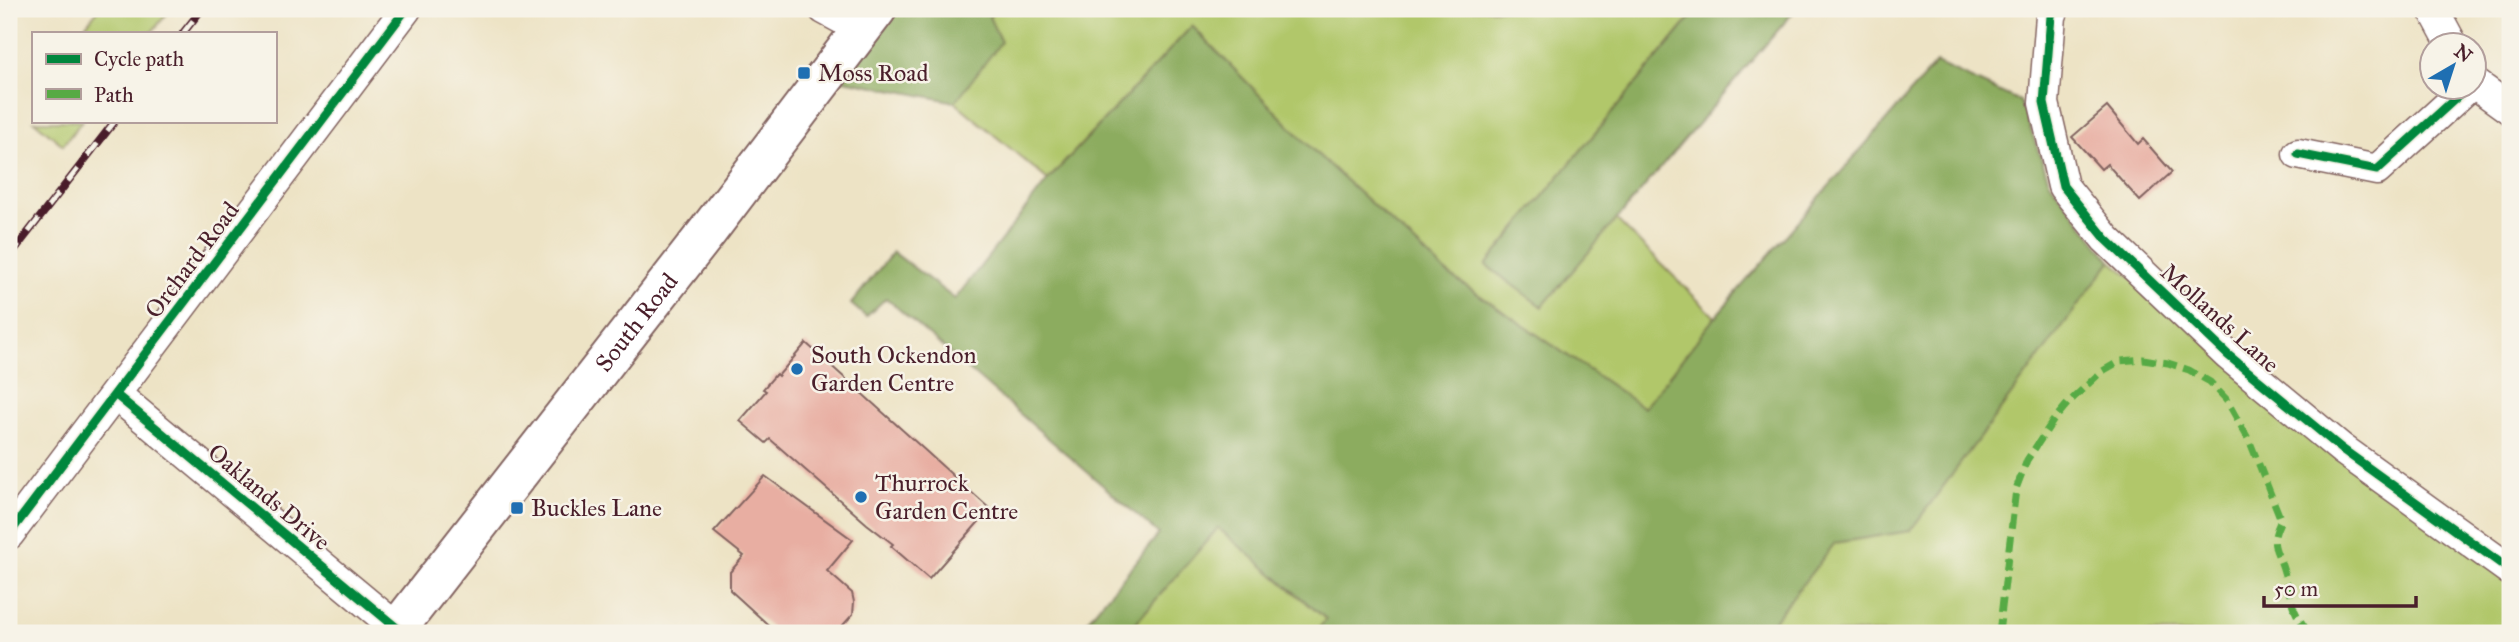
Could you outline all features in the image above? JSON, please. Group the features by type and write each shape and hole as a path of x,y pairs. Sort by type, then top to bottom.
{"main road":[{"name":"South Road","path":"396,631 708,231 869,19"}],"street":[{"name":"Orchard Road","path":"9,534 407,9"},
{"path":"824,9 869,19"},
{"name":"Mollands Lane","path":"2054,9 2051,16 2044,103 2063,186 2106,239 2228,355 2342,449 2510,570"},
{"path":"2433,9 2445,32"},
{"path":"2488,94 2510,109"},
{"path":"2298,154 2377,170 2452,102"},
{"name":"Oaklands Drive","path":"116,394 396,631"}],"green space":[{"path":"99,9 171,9 152,32 80,32"},
{"path":"887,9 996,9 989,17 1001,42 955,102 834,78"},
{"path":"996,9 1698,9 1486,265 1542,307 1616,219 1715,317 1644,408 1447,273 1317,154 1192,26 1048,180 955,102 1000,42 989,17"},
{"path":"1698,9 1796,9 1542,307 1486,265"},
{"path":"1192,26 1317,154 1447,273 1644,408 1715,317 1936,63 2020,101 2050,182 2111,261 1910,531 1835,543 1764,633 1315,633 1326,619 1218,528 1127,633 1077,633 1159,534 886,298 866,317 851,304 893,252 955,299 1048,180"},
{"path":"35,122 81,122 63,145"},
{"path":"2111,261 2510,578 2510,633 1764,633 1835,542 1910,530"},
{"path":"1218,527 1327,620 1315,633 1127,633"}],"building":[{"path":"2107,107 2138,144 2143,139 2172,172 2140,201 2107,164 2101,169 2072,137"},
{"path":"806,343 990,509 929,579 891,546 893,544 770,439 766,443 740,421 766,391 763,389"},
{"path":"765,476 853,540 827,571 852,593 854,602 853,614 836,633 777,633 730,590 730,572 744,556 714,532"}],"railway":[{"path":"184,32 202,9"},
{"path":"9,257 114,122"}],"marked path":[{"path":"1999,633 2016,489 2027,460 2053,421 2101,372 2120,361 2143,359 2189,370 2210,382 2226,399 2250,442 2281,520 2275,536 2275,547 2295,610 2309,633"}],"cycle path":[{"path":"9,534 406,9"},
{"path":"2054,9 2051,16 2044,103 2063,186 2106,239 2228,355 2342,449 2510,570"},
{"path":"2298,154 2377,170 2452,102"},
{"path":"115,394 398,629"}],"place":[{"name":"Moss Road","path":"804,73"},
{"name":"South Ockendon Garden Centre","path":"797,369"},
{"name":"Thurrock Garden Centre","path":"861,497"},
{"name":"Buckles Lane","path":"517,508"}]}
